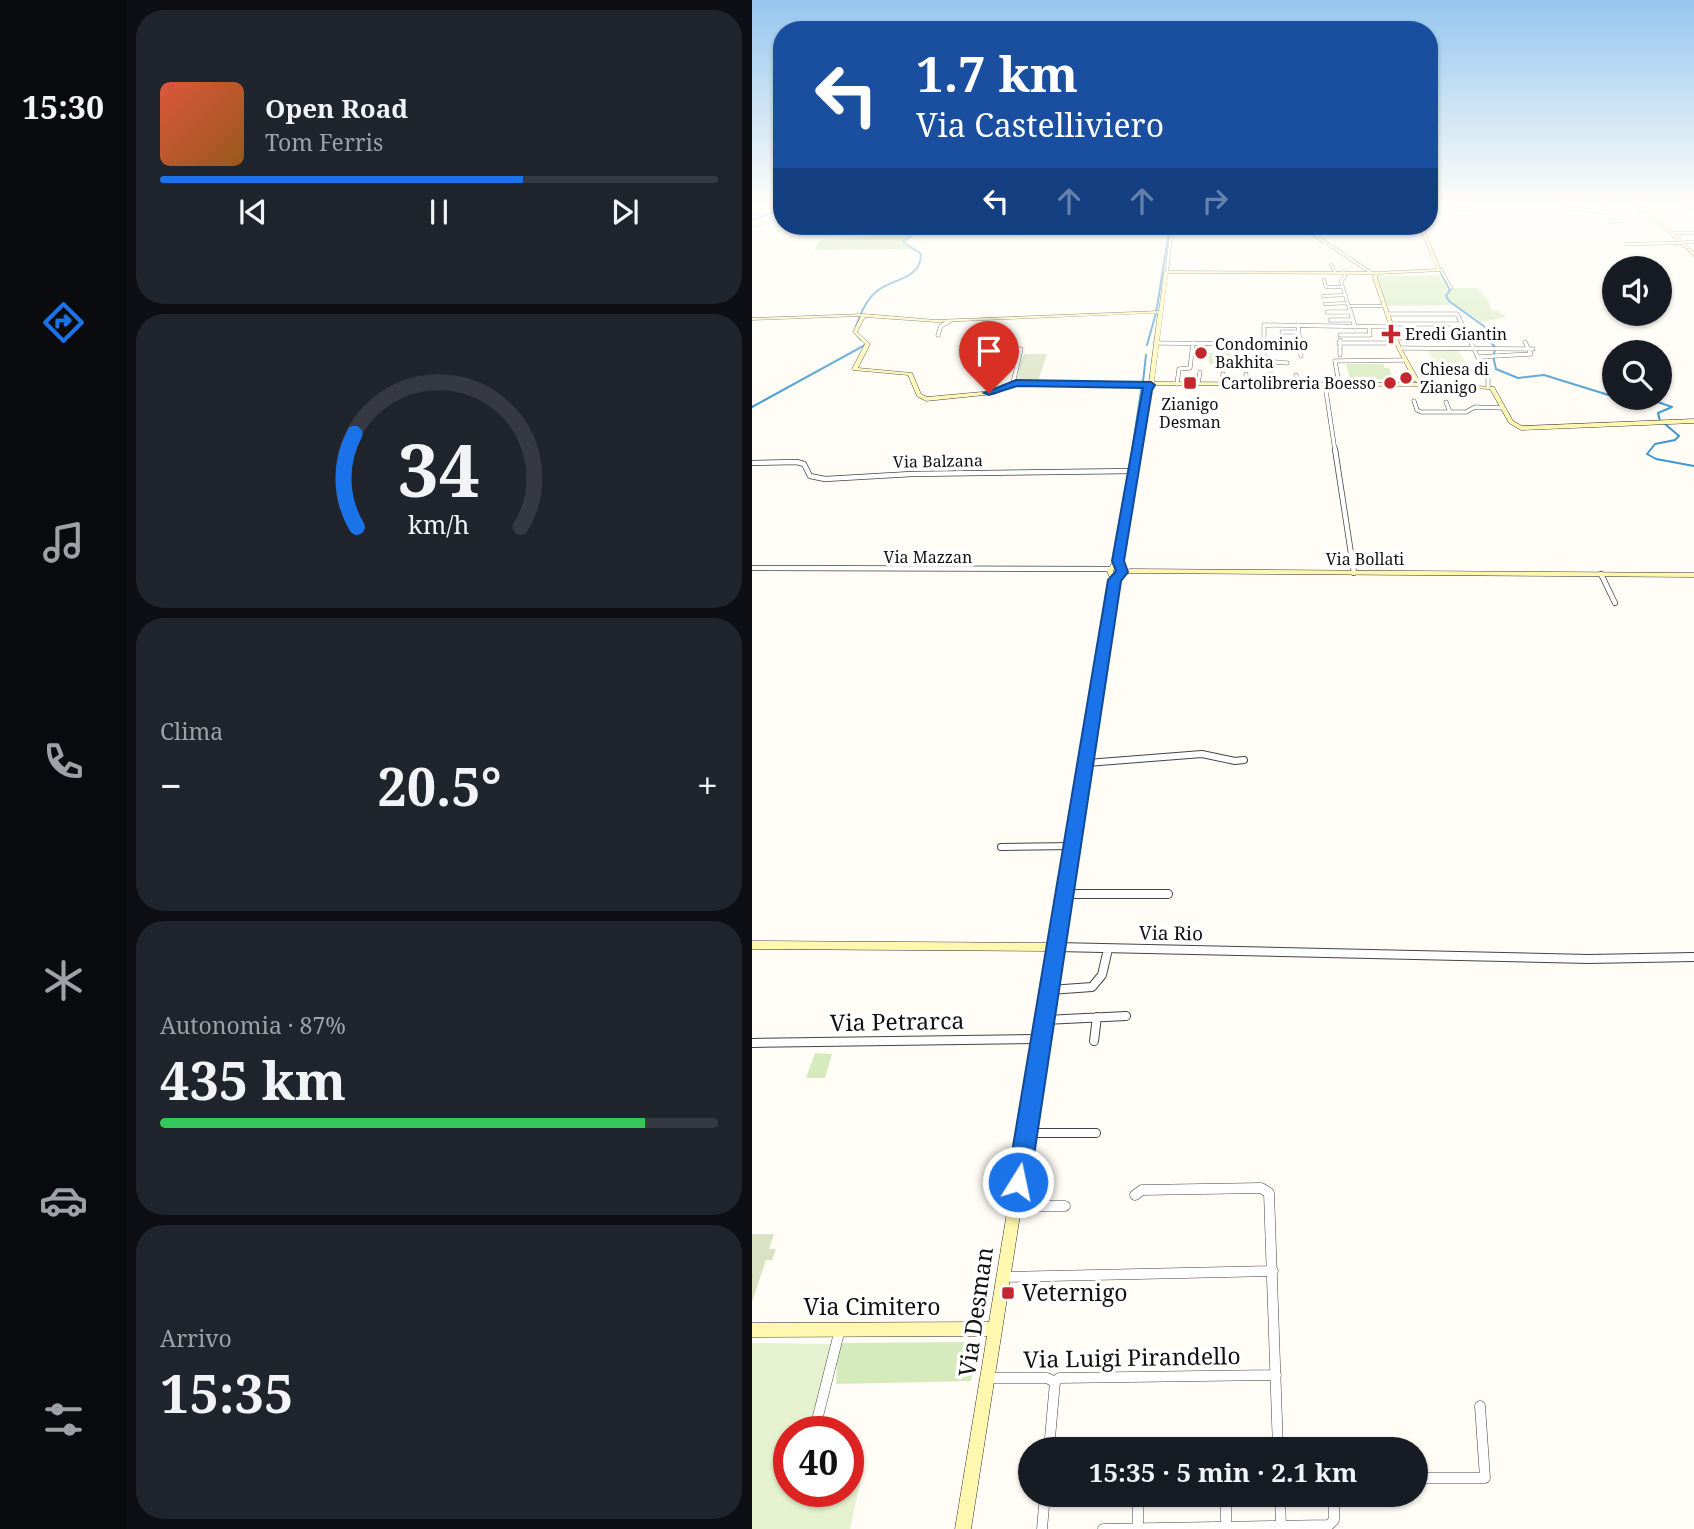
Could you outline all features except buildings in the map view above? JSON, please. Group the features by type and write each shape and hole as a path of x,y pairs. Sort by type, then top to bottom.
{"street":[{"name":"Via Desman","path":"963,1529 988,1378 993,1329 1050,990 1052,947 1065,894 1069,846 1087,763 1131,471 1147,389 1151,385 1157,312 1167,274"},
{"path":"1344,274 1343,287 1355,327"},
{"path":"1374,274 1396,343 1418,383"},
{"path":"1443,274 1451,288"},
{"path":"1324,280 1326,287 1343,287"},
{"path":"1324,296 1346,295"},
{"path":"1325,304 1384,306"},
{"path":"1442,306 1446,314"},
{"path":"1387,314 1419,311 1457,314 1490,382 1488,387"},
{"path":"752,319 861,315 950,321 1157,312"},
{"path":"1327,312 1350,312"},
{"path":"861,315 855,332 868,344 855,370 910,374 919,396 926,399 994,392 1013,383 1418,383 1488,387 1496,392 1512,424 1521,428 1694,421"},
{"path":"1330,320 1353,320"},
{"path":"938,335 941,326 950,321"},
{"path":"1287,363 1265,362 1264,325 1369,327 1462,324"},
{"path":"1298,325 1301,356"},
{"path":"1338,327 1340,355"},
{"path":"1340,335 1370,335 1369,327"},
{"path":"1282,331 1297,332"},
{"path":"1339,343 1469,339"},
{"path":"1524,342 1531,349"},
{"path":"1155,343 1263,344"},
{"path":"1177,383 1179,369 1190,369 1192,343"},
{"path":"1396,343 1474,349 1531,349"},
{"path":"1282,345 1299,345"},
{"path":"985,347 1022,349 1015,366 1013,383"},
{"path":"1478,357 1531,354 1531,349"},
{"path":"1339,384 1335,361 1405,360"},
{"path":"1198,384 1200,372"},
{"path":"1246,373 1246,384"},
{"path":"1222,384 1223,374"},
{"path":"1271,374 1272,384"},
{"path":"1296,375 1297,384"},
{"path":"1325,384 1352,573"},
{"path":"1414,401 1417,410 1421,412 1469,412 1481,407 1503,408"},
{"path":"1478,401 1481,407"},
{"path":"1446,402 1450,412"},
{"name":"Via Balzana","path":"752,463 797,462 807,467 810,476 825,479 925,473 1131,471"},
{"name":"Via Mazzan","path":"752,568 1116,571"},
{"name":"Via Bollati","path":"1116,571 1694,575"},
{"path":"1601,574 1615,603"},
{"path":"1087,763 1208,754 1244,761"},
{"path":"1001,847 1069,846"},
{"path":"1065,894 1168,894"},
{"name":"Via Rio","path":"752,945 1052,947 1589,959 1694,957"},
{"path":"1050,990 1089,988 1100,982 1108,949"},
{"path":"1045,1020 1126,1016"},
{"path":"1094,1041 1097,1017"},
{"name":"Via Petrarca","path":"752,1042 1042,1039"},
{"path":"1027,1133 1096,1133"},
{"path":"1135,1195 1142,1190 1261,1188 1269,1193 1278,1437"},
{"path":"1014,1206 1065,1206"},
{"path":"1002,1277 1273,1271"},
{"path":"818,1416 840,1329"},
{"name":"Via Cimitero","path":"752,1330 993,1329"},
{"name":"Via Luigi Pirandello","path":"988,1378 1047,1378 1055,1382 1059,1378 1276,1375"},
{"path":"1050,1437 1055,1382"},
{"path":"1428,1478 1485,1478 1480,1406"},
{"path":"1042,1529 1044,1507"},
{"path":"1138,1507 1138,1529"},
{"path":"1226,1507 1226,1527"},
{"path":"1280,1507 1281,1528"},
{"path":"1103,1529 1281,1528 1332,1524 1333,1507"}],"green space":[{"path":"1441,275 1448,290 1446,296 1449,288 1477,288 1487,299 1492,311 1498,311 1506,317 1482,322 1456,305 1387,306 1376,276"},
{"path":"1224,345 1232,345 1231,352 1248,353 1248,364 1233,365 1232,370 1222,370 1222,364 1209,364 1209,353 1223,353"},
{"path":"1427,349 1457,349 1470,369 1439,370"},
{"path":"1024,354 1047,354 1038,381 1016,381 1018,373 1015,373"},
{"path":"1346,364 1383,364 1385,368 1389,368 1393,379 1350,379"},
{"path":"815,1053 832,1054 825,1078 806,1078"},
{"path":"752,1234 774,1234 769,1249 776,1249 772,1260 766,1260 752,1302"},
{"path":"973,1342 977,1346 971,1381 836,1384 838,1343"},
{"path":"752,1343 833,1344 813,1416 773,1416 773,1507 855,1507 850,1529 752,1529"}],"waterway":[{"path":"861,340 854,332 868,300 882,287 910,274"},
{"path":"1147,345 1162,274"},
{"path":"1442,274 1450,290 1446,296 1449,301 1485,327 1484,335 1496,348 1493,356 1496,369 1518,378 1544,375 1602,393"},
{"path":"752,407 865,345"},
{"path":"1143,382 1146,355"},
{"path":"1117,550 1142,385"},
{"path":"1660,421 1658,413 1665,410"},
{"path":"1665,424 1679,436 1675,440 1655,444 1647,454 1656,459 1694,466"},
{"path":"1068,842 1084,744"},
{"path":"1051,942 1067,848"},
{"path":"1042,999 1050,951"},
{"path":"1015,1152 1034,1045"},
{"path":"1010,1181 1015,1150"}],"place":[{"name":"Eredi Giantin","path":"1391,334"},
{"name":"Condominio Bakhita","path":"1201,353"},
{"name":"Chiesa di Zianigo","path":"1406,378"},
{"name":"Zianigo Desman","path":"1190,383"},
{"name":"Cartolibreria Boesso","path":"1390,383"},
{"name":"Veternigo","path":"1008,1293"}],"route":[{"path":"989,393 1016,383 1151,385 1147,389 1118,561 1122,572 1115,580 1018,1182"}]}
